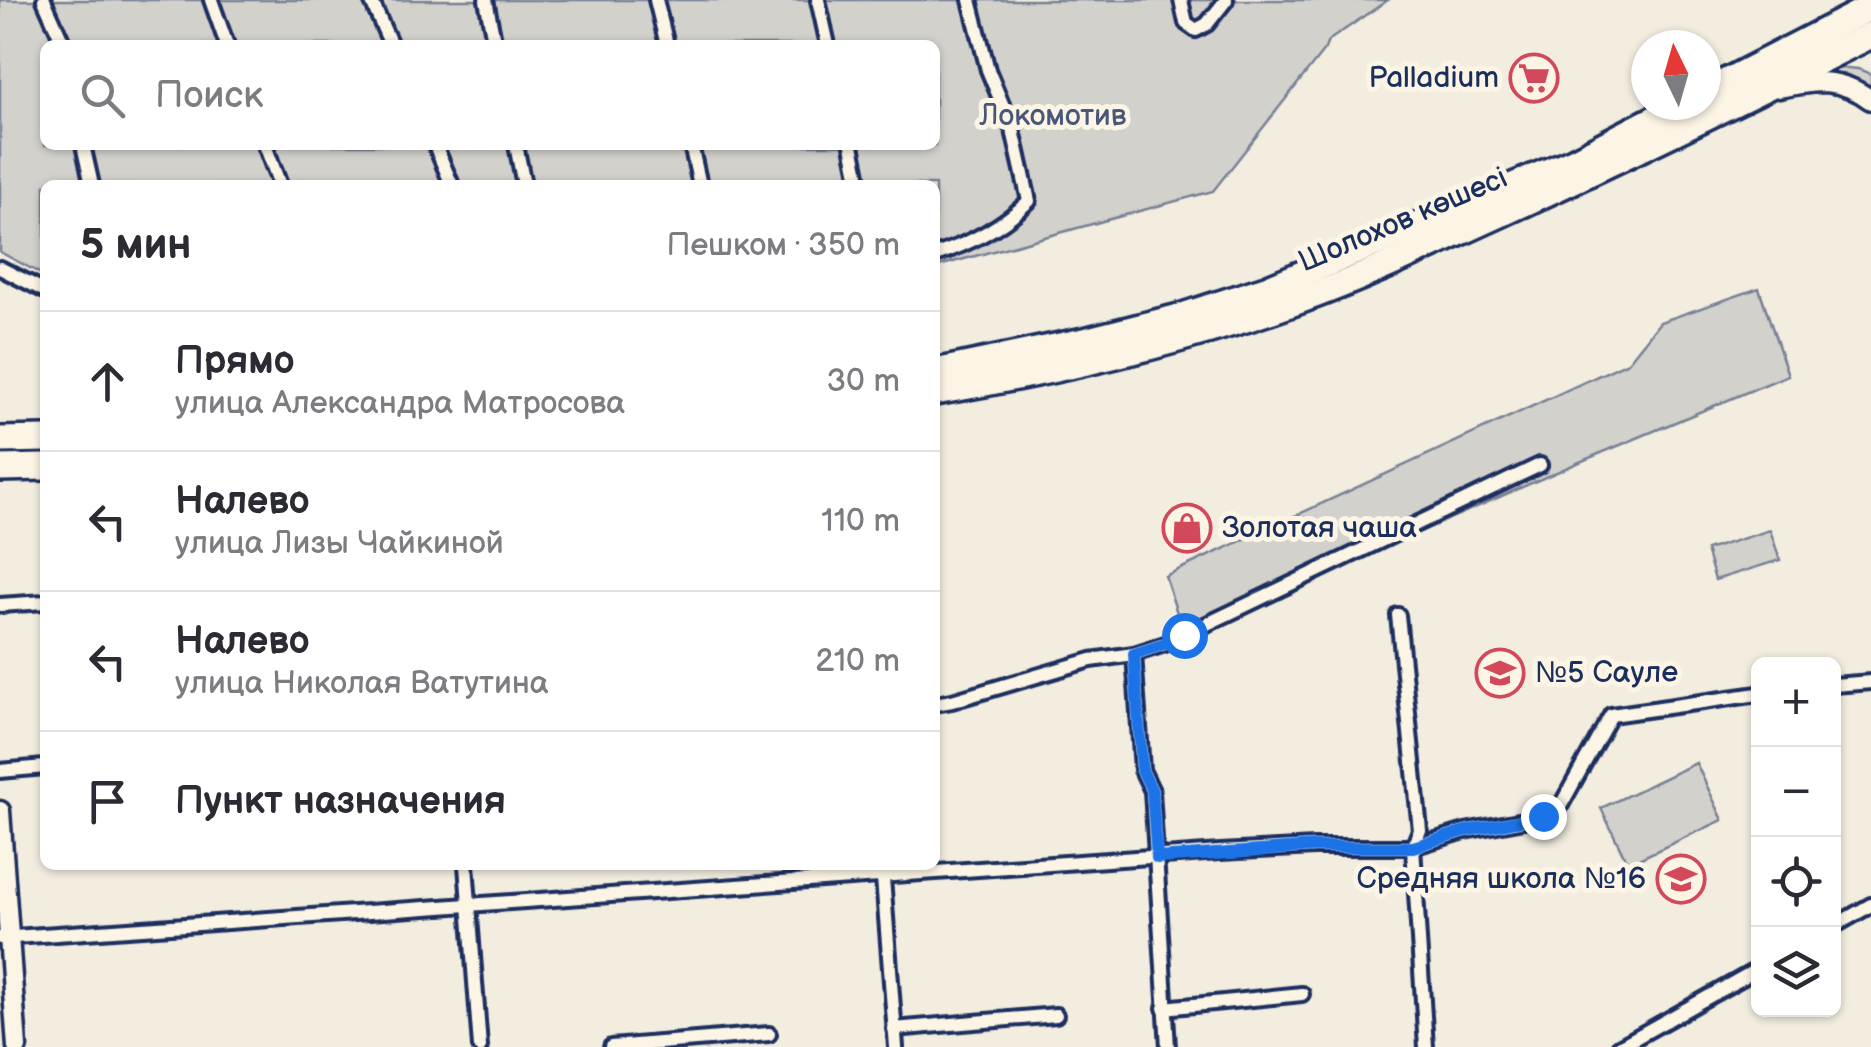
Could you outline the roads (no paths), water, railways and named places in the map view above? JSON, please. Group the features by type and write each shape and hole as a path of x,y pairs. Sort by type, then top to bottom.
{"highway":[{"path":"1721,84 1871,7"},
{"name":"Шолохов көшесі","path":"940,391 1074,366 1237,322 1305,298 1598,170 1871,36"},
{"name":"Шолохов көшесі","path":"940,371 1084,341 1183,316 1266,289 1573,160 1652,120"},
{"path":"0,440 40,439"},
{"path":"0,468 40,466"}],"street":[{"path":"44,0 62,40"},
{"path":"210,0 226,40"},
{"path":"372,0 389,40"},
{"path":"486,0 494,40"},
{"path":"656,0 666,40"},
{"path":"818,0 827,40"},
{"path":"940,253 976,238 1014,216 1030,201 1014,130 988,70 970,0"},
{"path":"1181,0 1186,23 1196,30 1208,24 1226,0"},
{"path":"1745,98 1786,86 1820,82 1840,83 1871,100"},
{"path":"84,150 91,180"},
{"path":"267,150 278,180"},
{"path":"436,150 450,180"},
{"path":"517,150 523,180"},
{"path":"692,150 699,180"},
{"path":"853,150 859,180"},
{"path":"0,268 40,288"},
{"path":"940,703 1090,660 1134,654 1165,644 1540,465"},
{"path":"0,605 40,602"},
{"path":"1398,615 1420,830 1413,847 1426,1047"},
{"path":"1134,654 1142,770 1152,791 1168,1047"},
{"path":"1841,684 1871,682"},
{"path":"940,867 1314,847 1413,847 1465,831 1556,814 1611,715 1751,695"},
{"path":"0,771 40,767"},
{"path":"0,810 5,937 17,1047"},
{"path":"466,870 480,1047"},
{"path":"5,937 882,870 896,1047"},
{"path":"1841,922 1871,905"},
{"path":"1619,1047 1751,973"},
{"path":"1164,1008 1302,994"},
{"path":"894,1028 1056,1014"},
{"path":"612,1047 769,1034"}],"place":[{"name":"Palladium","path":"1534,78"},
{"name":"Золотая чаша","path":"1187,528"},
{"name":"№5 Сауле","path":"1500,673"},
{"name":"Средняя школа №16","path":"1681,879"}],"park label":[{"name":"Локомотив","path":"1053,116"}]}
